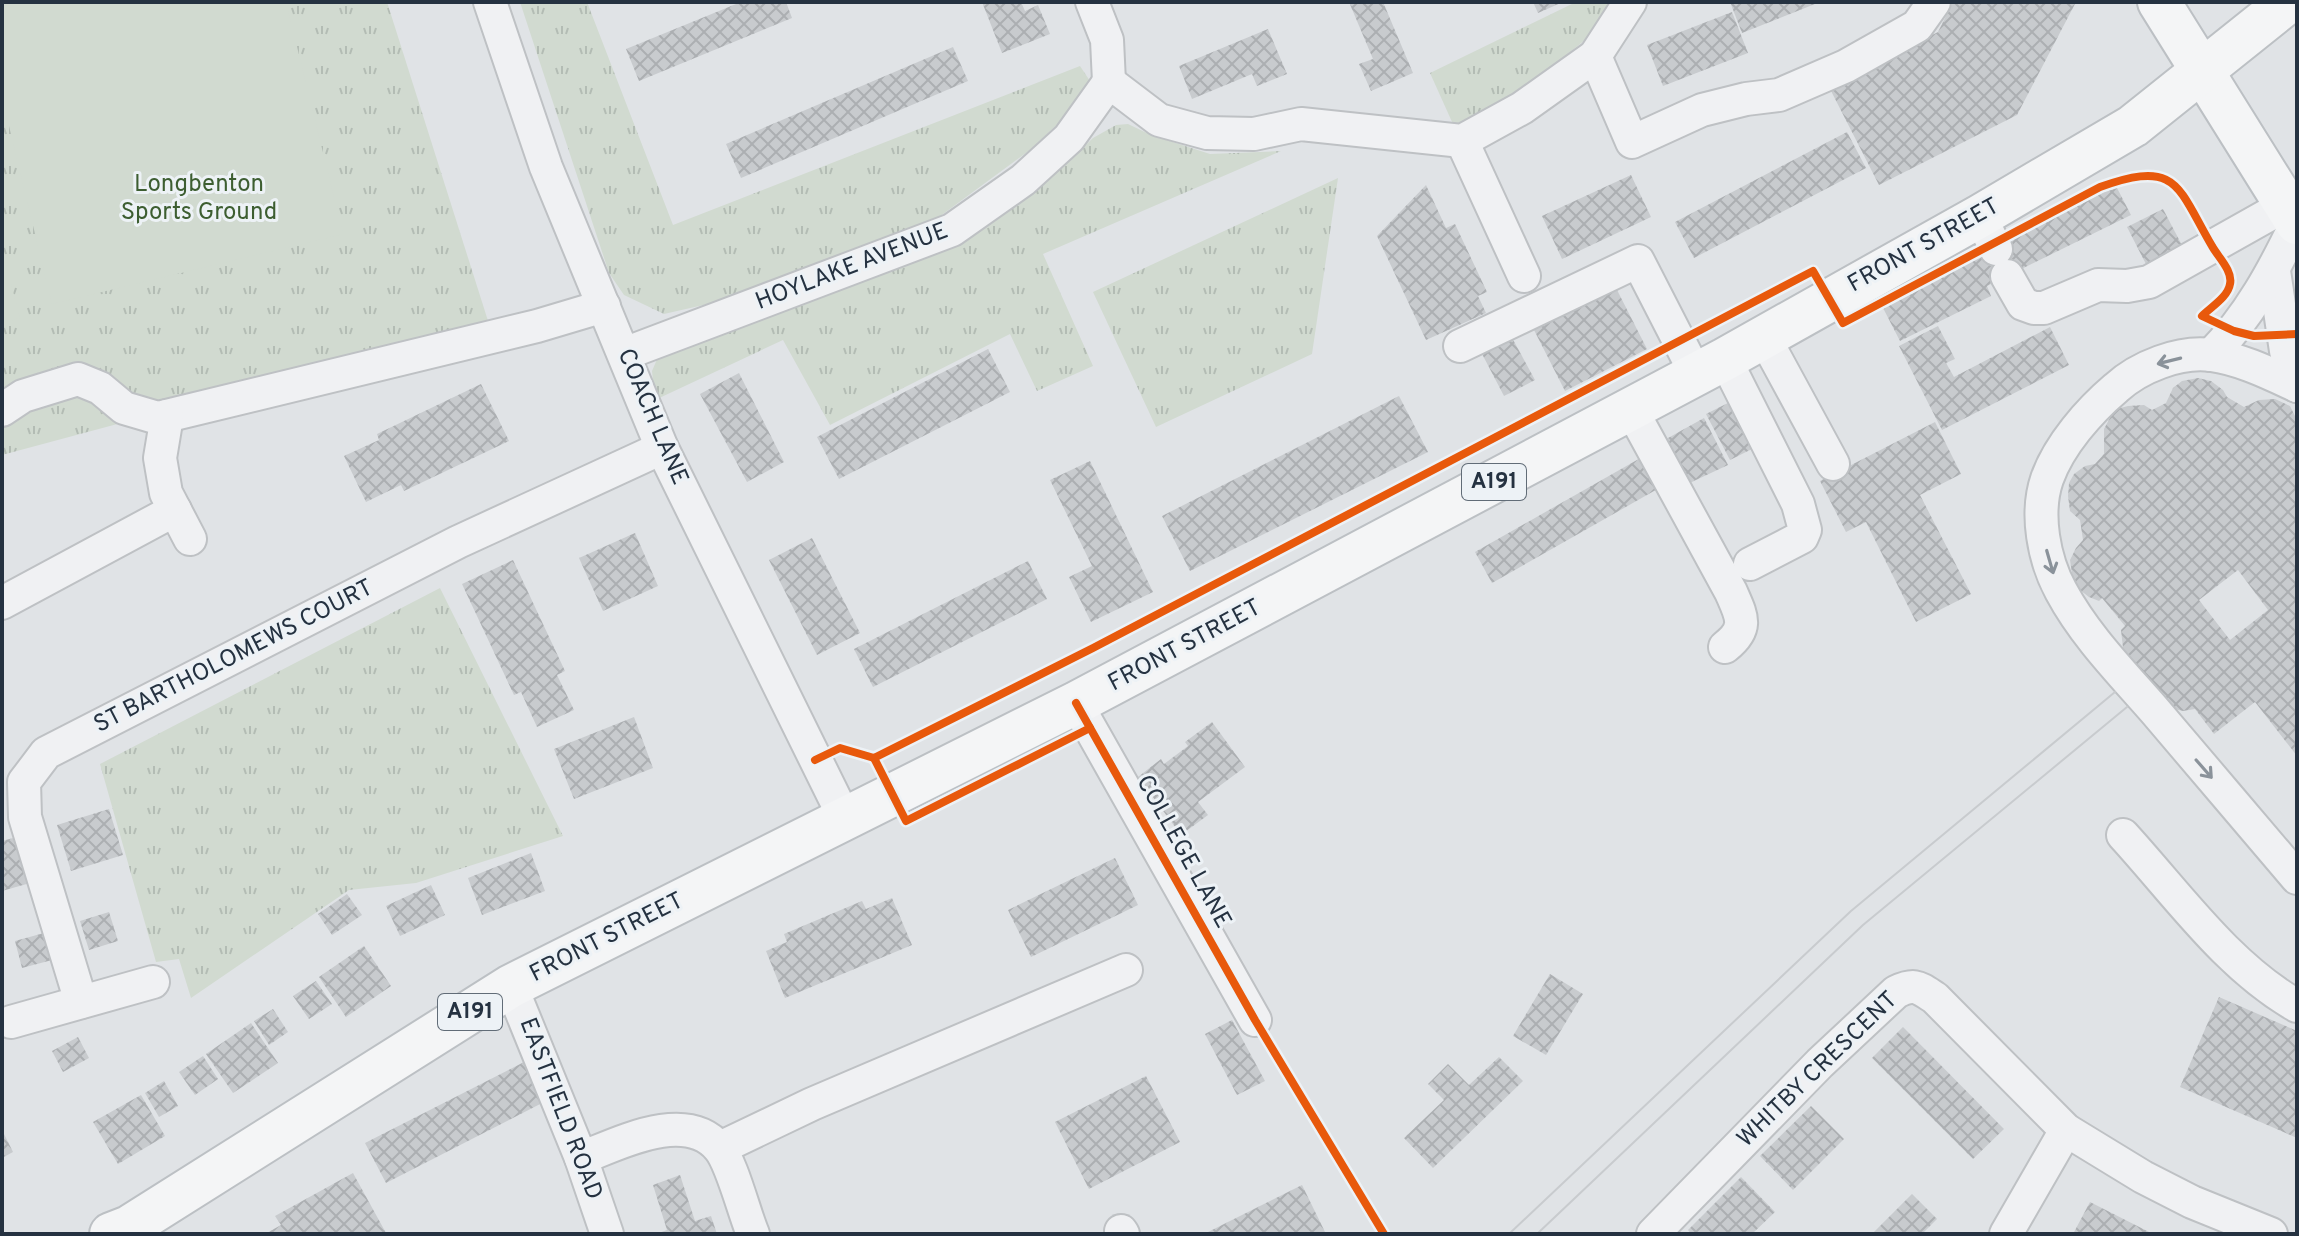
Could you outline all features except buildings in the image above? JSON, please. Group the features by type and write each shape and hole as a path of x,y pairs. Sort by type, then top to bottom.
{"main road":[{"path":"2159,2 2293,217"},
{"name":"FRONT STREET","path":"125,1232 511,986 1076,703 1764,337 1994,247 2133,126 2273,14"}],"street":[{"name":"COACH LANE","path":"490,2 546,167 662,448 845,819"},
{"path":"1092,2 1107,40 1109,82 1159,120 1207,133 1254,134 1301,124 1462,141 1522,108 1595,56 1630,2"},
{"path":"1595,56 1626,146 1702,110 1779,95 1846,66 1917,26 1934,2"},
{"name":"HOYLAKE AVENUE","path":"624,354 952,230 1023,180 1069,138 1109,82"},
{"path":"1462,141 1524,276"},
{"path":"1994,247 2023,304 2034,308 2052,306 2098,285 2149,282 2189,260 2293,217"},
{"path":"2211,355 2234,331 2274,271 2293,217"},
{"path":"1460,346 1638,261 1711,366 1798,504 1805,530 1802,537 1750,564"},
{"path":"2274,271 2286,351 2297,386"},
{"path":"2,410 23,396 78,379 100,388 124,408 158,418 537,326 604,306"},
{"path":"1764,337 1833,464"},
{"path":"2297,386 2211,355 2176,358 2157,364 2120,384 2093,410 2062,450 2047,478 2043,502 2044,538 2062,593 2113,663 2297,878"},
{"path":"1631,409 1739,610 1742,624 1739,636 1725,647"},
{"path":"167,416 160,458 166,493 190,539"},
{"name":"ST BARTHOLOMEWS COURT","path":"81,1002 25,817 24,782 46,753 458,542 662,448"},
{"path":"2,603 175,510"},
{"name":"COLLEGE LANE","path":"1076,703 1255,1020"},
{"path":"2123,835 2219,943 2251,972 2297,1006"},
{"path":"720,1148 812,1104 1126,970"},
{"path":"11,1022 153,982"},
{"name":"EASTFIELD ROAD","path":"511,986 581,1158 607,1234"},
{"name":"WHITBY CRESCENT","path":"1653,1234 1820,1063 1896,992 1908,986 1919,988 1935,998 2066,1130 2143,1177 2192,1202 2271,1234"},
{"path":"581,1158 662,1130 693,1132 709,1139 720,1148 753,1234"},
{"path":"2006,1234 2066,1130"}],"green space":[{"name":"Longbenton Sports Ground","path":"2,2 387,2 489,324 2,455"},
{"path":"2,2 286,2 343,234 52,304 2,97"},
{"path":"520,2 587,2 673,225 1080,66 1092,84 1078,105 1030,150 939,217 743,296 664,314 624,295 609,273"},
{"path":"1576,2 1612,2 1609,21 1526,87 1457,133 1430,73"},
{"path":"1128,124 1151,135 1210,154 1281,151 1043,254 1093,366 1037,391 1010,334 830,425 783,340 655,400 652,371 661,350 878,274 984,228 1066,164 1093,138 1116,125"},
{"path":"1338,178 1312,354 1156,427 1093,292"},
{"path":"2,250 20,318 2,323"},
{"path":"440,588 563,836 416,883 349,890 191,998 179,959 156,962 100,764"}],"tram line":[{"path":"1509,1234 1851,911 2115,692"},
{"path":"1537,1234 1863,925 2127,707"}],"cycle path":[{"path":"815,760 840,748 874,758 1093,648 1813,271 1843,323 2100,187 2126,179 2145,176 2172,184 2182,194 2227,269 2229,289 2202,316 2234,331 2254,336 2297,334"},
{"path":"1076,703 1255,1020 1384,1234"},
{"path":"874,758 906,821 1090,728"}]}
